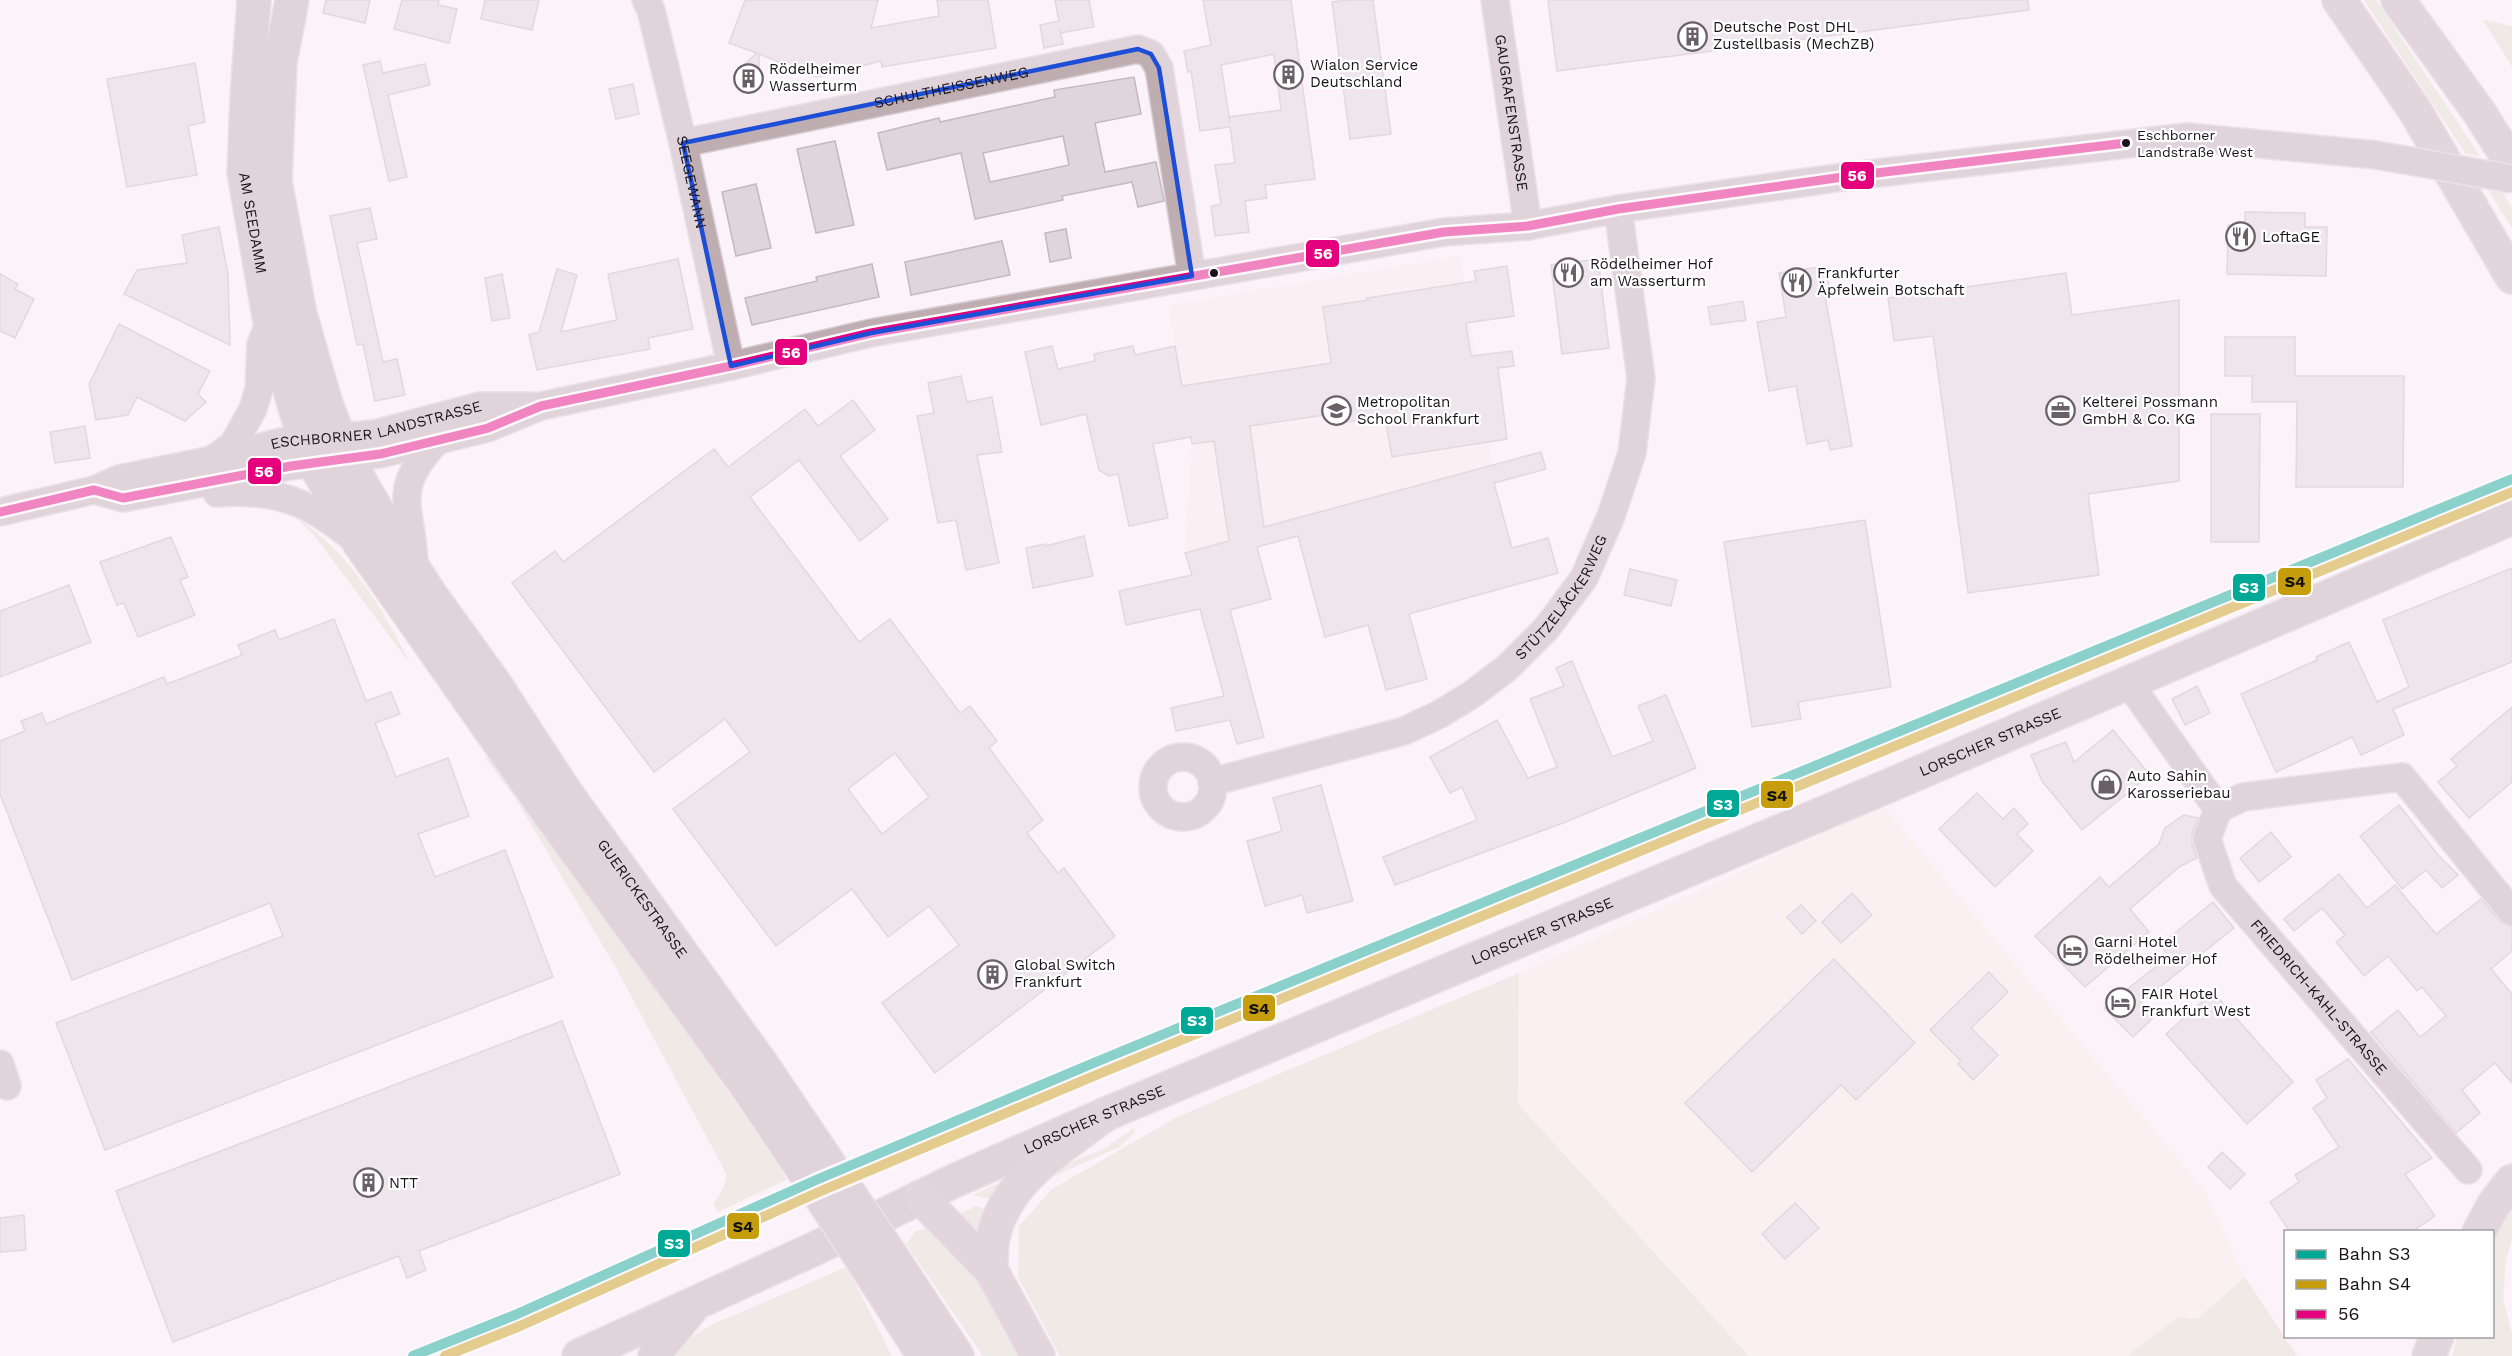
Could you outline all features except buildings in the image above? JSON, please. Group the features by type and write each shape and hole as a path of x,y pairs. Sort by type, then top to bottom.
{"highway":[{"path":"2339,0 2414,110 2512,277"},
{"path":"2398,0 2479,112 2512,164"},
{"path":"991,1270 992,1239 1002,1210 1018,1185 1035,1168 1106,1114"},
{"path":"2480,1230 2494,1204 2512,1181"},
{"path":"920,1197 991,1270 1038,1356"},
{"path":"2429,1356 2436,1338"},
{"path":"2440,1356 2444,1338"}],"main road":[{"name":"AM SEEDAMM","path":"254,0 244,172 270,322 309,451"},
{"name":"AM SEEDAMM","path":"292,0 280,63 275,181 300,315 342,448"},
{"name":"GUERICKESTRASSE","path":"342,448 380,516 414,569 495,684 564,790 763,1066 811,1160"},
{"name":"GUERICKESTRASSE","path":"309,451 360,544 543,805 743,1081 811,1160 876,1256 957,1356"},
{"name":"LORSCHER STRASSE","path":"593,1354 920,1197 1106,1114 1830,811 2512,518"},
{"name":"GUERICKESTRASSE","path":"876,1256 922,1354"},
{"path":"655,1356 657,1350 694,1305"}],"street":[{"name":"SEEGEWANN","path":"646,0 651,10 683,143 731,366"},
{"name":"GAUGRAFENSTRASSE","path":"1495,0 1528,226"},
{"name":"SCHULTHEISSENWEG","path":"683,143 1135,50 1151,54 1159,68 1192,276"},
{"name":"ESCHBORNER LANDSTRASSE","path":"0,512 94,490 119,479 212,460 342,448 435,443 489,428 541,406 731,366 871,333 1444,232 1528,226 1618,209 1843,177 2187,137 2376,155 2512,179"},
{"name":"STÜTZELÄCKERWEG","path":"1212,782 1404,731 1440,714 1474,693 1508,667 1546,629 1584,578 1611,516 1632,453 1641,378 1618,209"},
{"name":"ESCHBORNER LANDSTRASSE","path":"212,460 233,445 253,409 259,389 261,344 270,322"},
{"name":"ESCHBORNER LANDSTRASSE","path":"342,448 374,434 480,406 541,406"},
{"name":"ESCHBORNER LANDSTRASSE","path":"414,569 414,544 405,504 407,487 416,468 435,443"},
{"name":"ESCHBORNER LANDSTRASSE","path":"94,490 123,498 184,486 309,451"},
{"name":"ESCHBORNER LANDSTRASSE","path":"184,486 209,494 246,491 268,494 307,505 332,520 360,544"},
{"path":"2127,682 2218,809 2243,797 2402,777 2512,912"},
{"path":"1179,757 1192,758 1208,770 1212,782 1212,795 1202,810 1191,817 1176,817 1160,808 1152,792 1154,778 1163,764 1179,757"},
{"name":"FRIEDRICH-KAHL-STRASSE","path":"2218,809 2207,839 2223,886 2468,1170"}],"highlighted area":[{"path":"1138,49 1151,54 1159,68 1192,276 871,333 731,366 683,143"}],"shaded area":[{"name":"Metropolitan School Frankfurt","path":"1460,256 1496,482 1189,565 1185,553 1192,444 1168,305"},
{"path":"1884,806 2204,1189 2245,1277 2197,1319 2178,1317 2127,1356 1749,1356 1518,1104 1519,973"}],"green space":[{"path":"2364,0 2376,0 2480,156 2466,154"},
{"path":"2483,20 2512,26 2512,67"},
{"path":"2488,190 2503,193 2512,208 2512,228"},
{"path":"296,518 316,532 349,565 389,623 411,665 313,534"},
{"path":"483,755 504,776 527,805 730,1094 783,1172 786,1180 718,1212 714,1204 727,1175 616,968 516,799"},
{"path":"1519,973 1518,1104 1749,1356 1060,1356 1018,1277 1019,1226 1052,1189 1179,1116"},
{"path":"1134,1128 1135,1132 1119,1147 1048,1179 1056,1169 1105,1148"},
{"path":"1021,1172 999,1201 973,1195"},
{"path":"2512,1199 2512,1240 2506,1260 2503,1298 2512,1334 2512,1356 2452,1356 2457,1338 2494,1338 2493,1230"},
{"path":"976,1206 993,1212 986,1251 954,1217"},
{"path":"926,1229 939,1233 963,1256 1025,1356 983,1356 906,1244 915,1231"},
{"path":"847,1267 892,1356 672,1356 679,1345 713,1324"},
{"path":"2245,1277 2297,1356 2127,1356 2178,1317 2197,1319"}],"rail line":[{"name":"S3","path":"413,1356 515,1315 816,1180 1096,1062 2512,479"},
{"name":"S4","path":"445,1356 520,1326 821,1191 1101,1073 2512,492"}],"transit line":[{"name":"56","path":"0,512 94,490 123,498 291,466 380,454 488,428 541,406 731,366 871,333 1444,232 1528,226 1618,209 1843,177 2126,143"}],"place":[{"name":"Deutsche Post DHL Zustellbasis (MechZB)","path":"1692,36"},
{"name":"Wialon Service Deutschland","path":"1289,74"},
{"name":"Rödelheimer Wasserturm","path":"748,78"},
{"name":"Eschborner Landstraße West","path":"2126,143"},
{"name":"LoftaGE","path":"2241,237"},
{"name":"Rödelheimer Hof am Wasserturm","path":"1569,273"},
{"name":"Frankfurter Äpfelwein Botschaft","path":"1796,282"},
{"name":"Metropolitan School Frankfurt","path":"1336,411"},
{"name":"Kelterei Possmann GmbH & Co. KG","path":"2061,411"},
{"name":"Auto Sahin Karosseriebau","path":"2106,785"},
{"name":"Garni Hotel Rödelheimer Hof","path":"2073,951"},
{"name":"Global Switch Frankfurt","path":"993,974"},
{"name":"FAIR Hotel Frankfurt West","path":"2120,1003"},
{"name":"NTT","path":"368,1183"}]}
